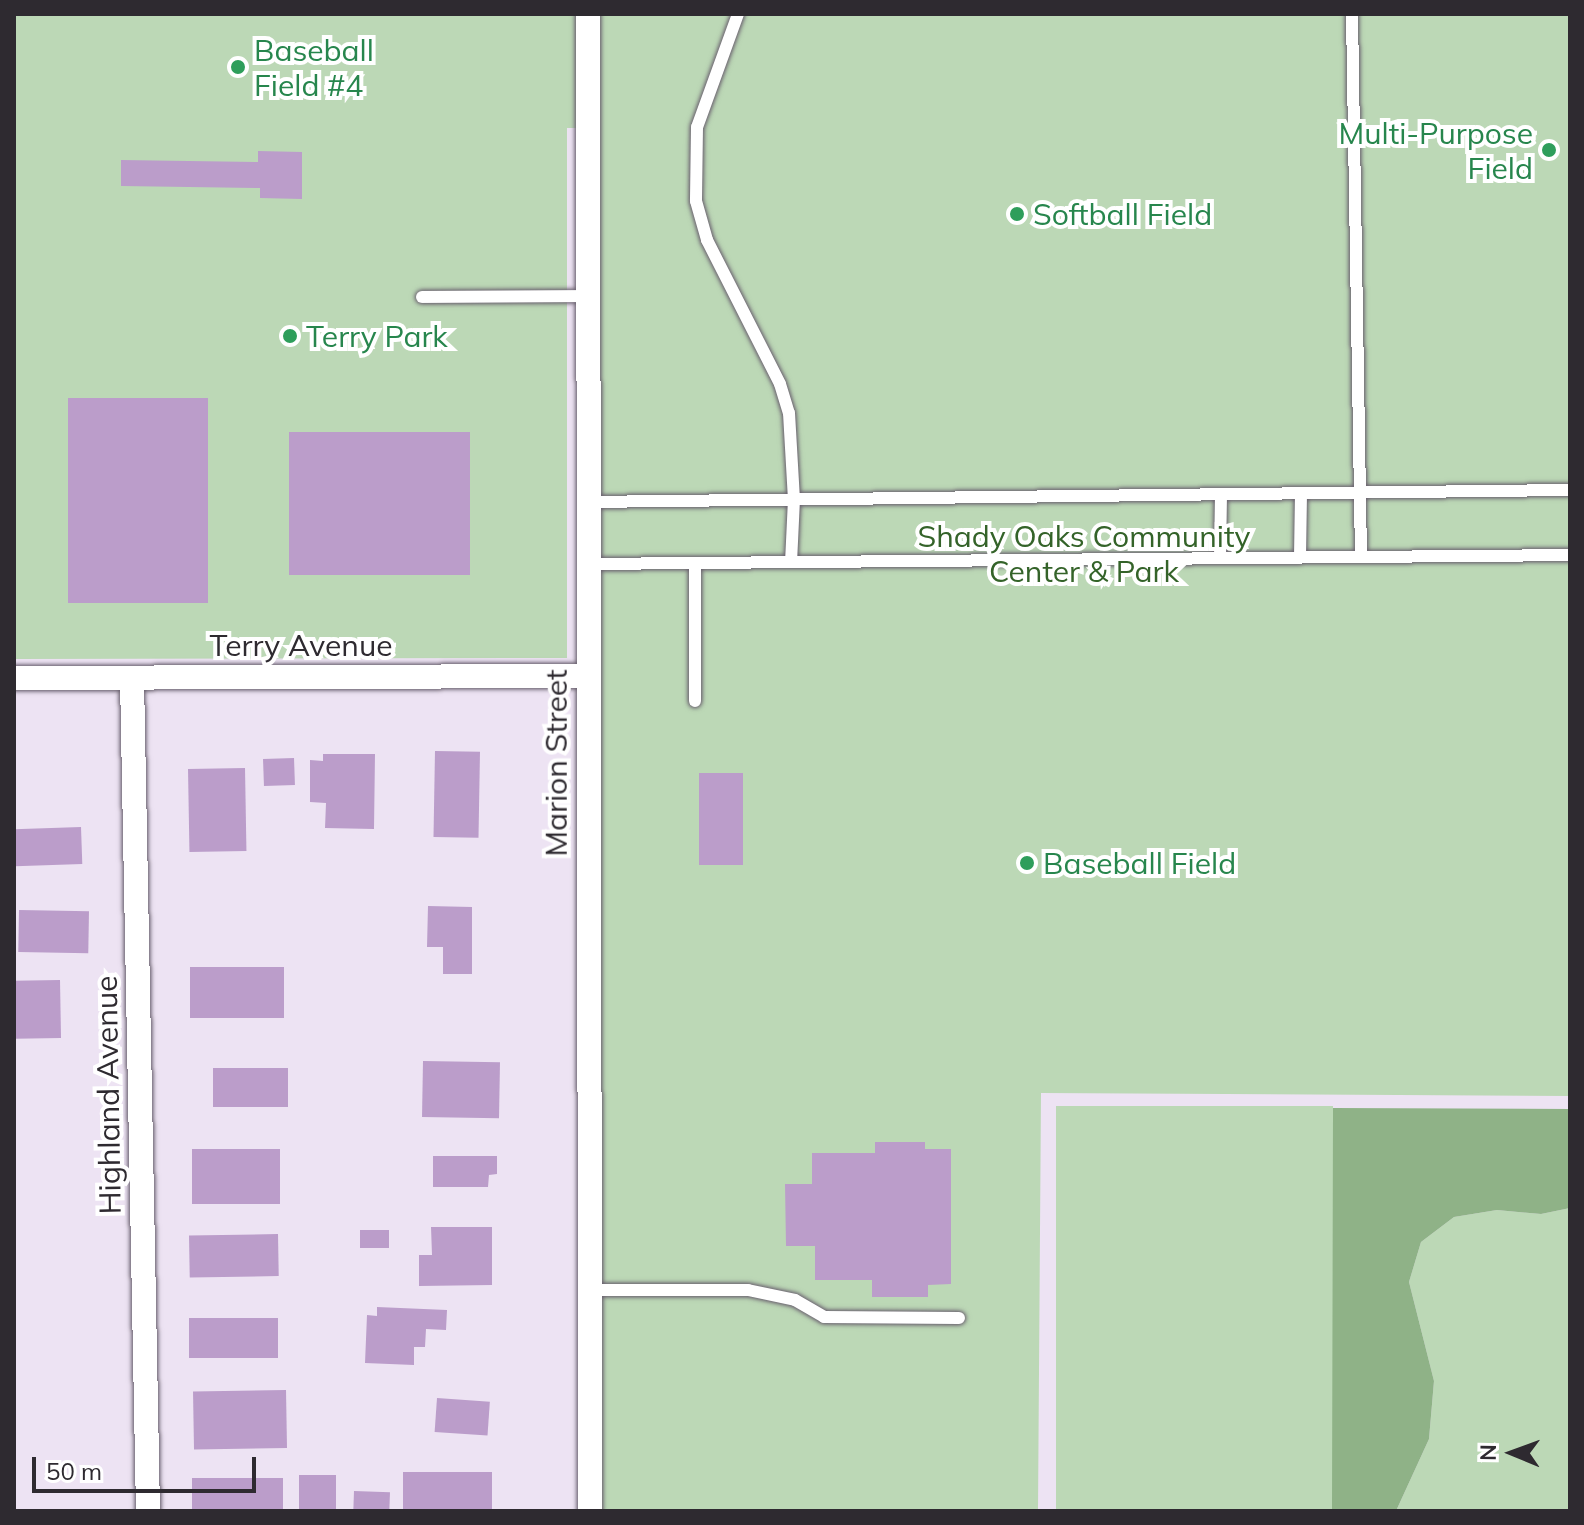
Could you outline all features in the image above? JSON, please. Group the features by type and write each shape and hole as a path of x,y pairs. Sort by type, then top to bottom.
{"street":[{"name":"Marion Street","path":"588,14 590,1511"},
{"name":"Terry Avenue","path":"14,678 588,676"},
{"name":"Highland Avenue","path":"132,678 148,1511"}],"lane":[{"path":"738,14 697,127 696,201 707,240 780,384 789,413 794,499 791,562"},
{"path":"1352,14 1361,557"},
{"path":"422,297 587,296"},
{"path":"587,502 1570,490"},
{"path":"1220,558 1221,494"},
{"path":"1300,557 1301,494"},
{"path":"587,564 1570,555"},
{"path":"695,563 695,701"},
{"path":"589,1290 748,1290 795,1300 824,1317 959,1318"}],"green space":[{"name":"Terry Park","path":"14,14 584,14 584,128 567,128 567,658 14,659"},
{"name":"Shady Oaks Community Center & Park","path":"599,14 1570,14 1570,1096 1041,1093 1038,1511 599,1511"},
{"path":"1056,1106 1333,1106 1333,1511 1056,1511"},
{"path":"1333,1108 1570,1109 1570,1208 1541,1214 1497,1210 1454,1217 1421,1242 1409,1282 1434,1381 1429,1439 1396,1511 1332,1511"},
{"path":"1570,1208 1570,1511 1396,1511 1429,1439 1434,1381 1409,1282 1421,1242 1454,1217 1497,1210 1541,1214"}],"building":[{"path":"258,151 302,152 302,199 260,198 260,188 121,186 121,160 258,162"},
{"path":"68,398 208,398 208,603 68,603"},
{"path":"289,432 470,432 470,575 289,575"},
{"path":"435,751 480,752 478,838 433,837"},
{"path":"323,754 375,754 374,829 325,828 326,803 310,802 310,760 323,761"},
{"path":"294,758 295,785 264,786 263,759"},
{"path":"245,768 246,851 189,852 188,769"},
{"path":"699,773 743,773 743,865 699,865"},
{"path":"81,827 82,864 15,866 14,829"},
{"path":"428,906 472,907 472,974 443,974 443,947 427,947"},
{"path":"19,910 89,911 88,953 18,952"},
{"path":"190,967 284,967 284,1018 190,1018"},
{"path":"60,980 61,1038 15,1039 14,981"},
{"path":"423,1061 500,1062 499,1118 422,1117"},
{"path":"213,1068 288,1068 288,1107 213,1107"},
{"path":"875,1142 925,1142 925,1149 951,1149 951,1284 928,1285 928,1297 872,1297 872,1280 815,1280 815,1246 786,1246 785,1184 812,1184 812,1153 875,1153"},
{"path":"192,1149 280,1149 280,1204 192,1204"},
{"path":"433,1156 497,1156 497,1174 489,1175 488,1187 433,1187"},
{"path":"431,1227 492,1227 492,1285 419,1286 419,1255 432,1255"},
{"path":"360,1230 389,1230 389,1248 360,1248"},
{"path":"278,1234 279,1276 190,1278 189,1236"},
{"path":"377,1307 447,1310 446,1330 426,1329 425,1347 414,1347 414,1365 365,1363 367,1315 377,1316"},
{"path":"189,1318 278,1318 278,1358 189,1358"},
{"path":"286,1390 287,1448 194,1450 193,1392"},
{"path":"437,1398 490,1402 487,1436 435,1432"},
{"path":"403,1472 492,1472 492,1511 403,1511"},
{"path":"299,1475 336,1475 336,1509 299,1509"},
{"path":"192,1478 283,1478 283,1511 192,1511"},
{"path":"354,1491 390,1492 389,1511 353,1511"}],"place":[{"name":"Baseball Field #4","path":"238,67"},
{"name":"Multi-Purpose Field","path":"1549,150"},
{"name":"Softball Field","path":"1017,214"},
{"name":"Terry Park","path":"290,336"},
{"name":"Baseball Field","path":"1027,863"}]}
